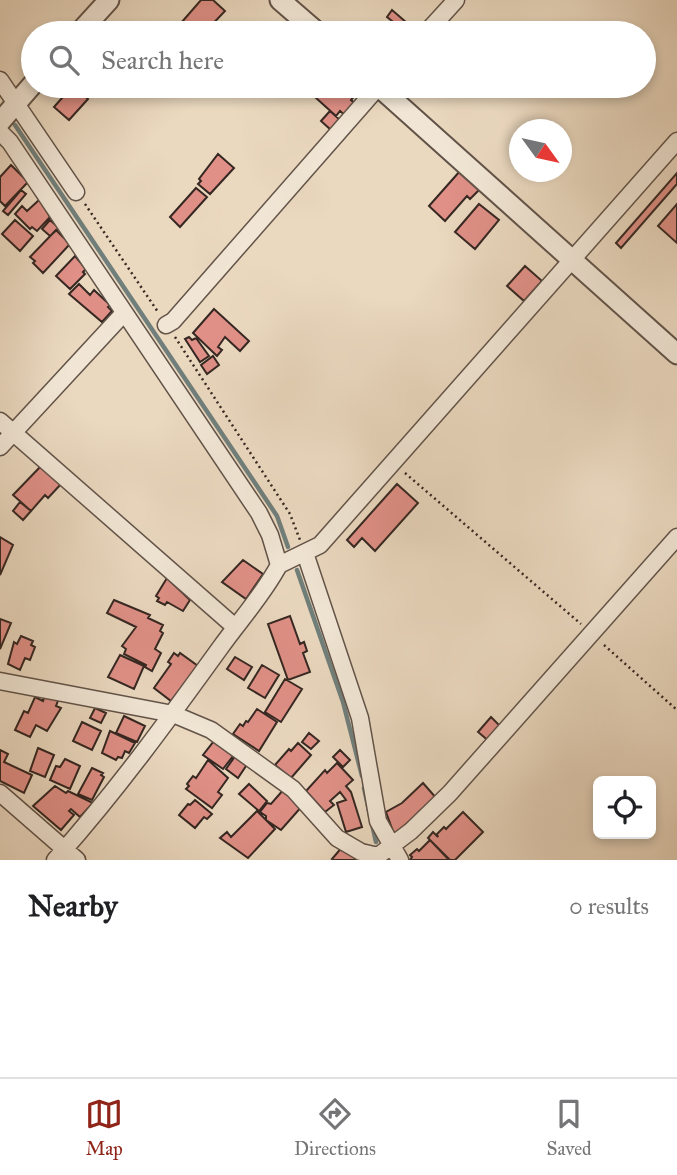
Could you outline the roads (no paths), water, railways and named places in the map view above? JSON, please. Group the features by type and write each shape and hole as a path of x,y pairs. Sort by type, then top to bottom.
{"street":[{"path":"90,21 109,0"},
{"path":"280,0 304,21"},
{"path":"437,21 456,0"},
{"path":"0,80 76,192"},
{"path":"0,122 21,97"},
{"path":"166,325 173,321 368,98"},
{"path":"392,98 677,354"},
{"path":"0,132 10,142 259,513 270,535 279,565"},
{"path":"0,793 66,856 173,714 234,627 269,584 279,565 320,545 677,141"},
{"path":"0,447 124,313"},
{"path":"0,421 234,627"},
{"path":"0,681 173,714 211,730 293,789 337,838 361,852 378,856 411,831 450,793 677,537"},
{"path":"305,553 360,718 378,821 400,860"}],"waterway":[{"path":"15,125 277,516 288,547"},
{"path":"297,570 343,702 362,776"},
{"path":"364,788 376,842"}]}
